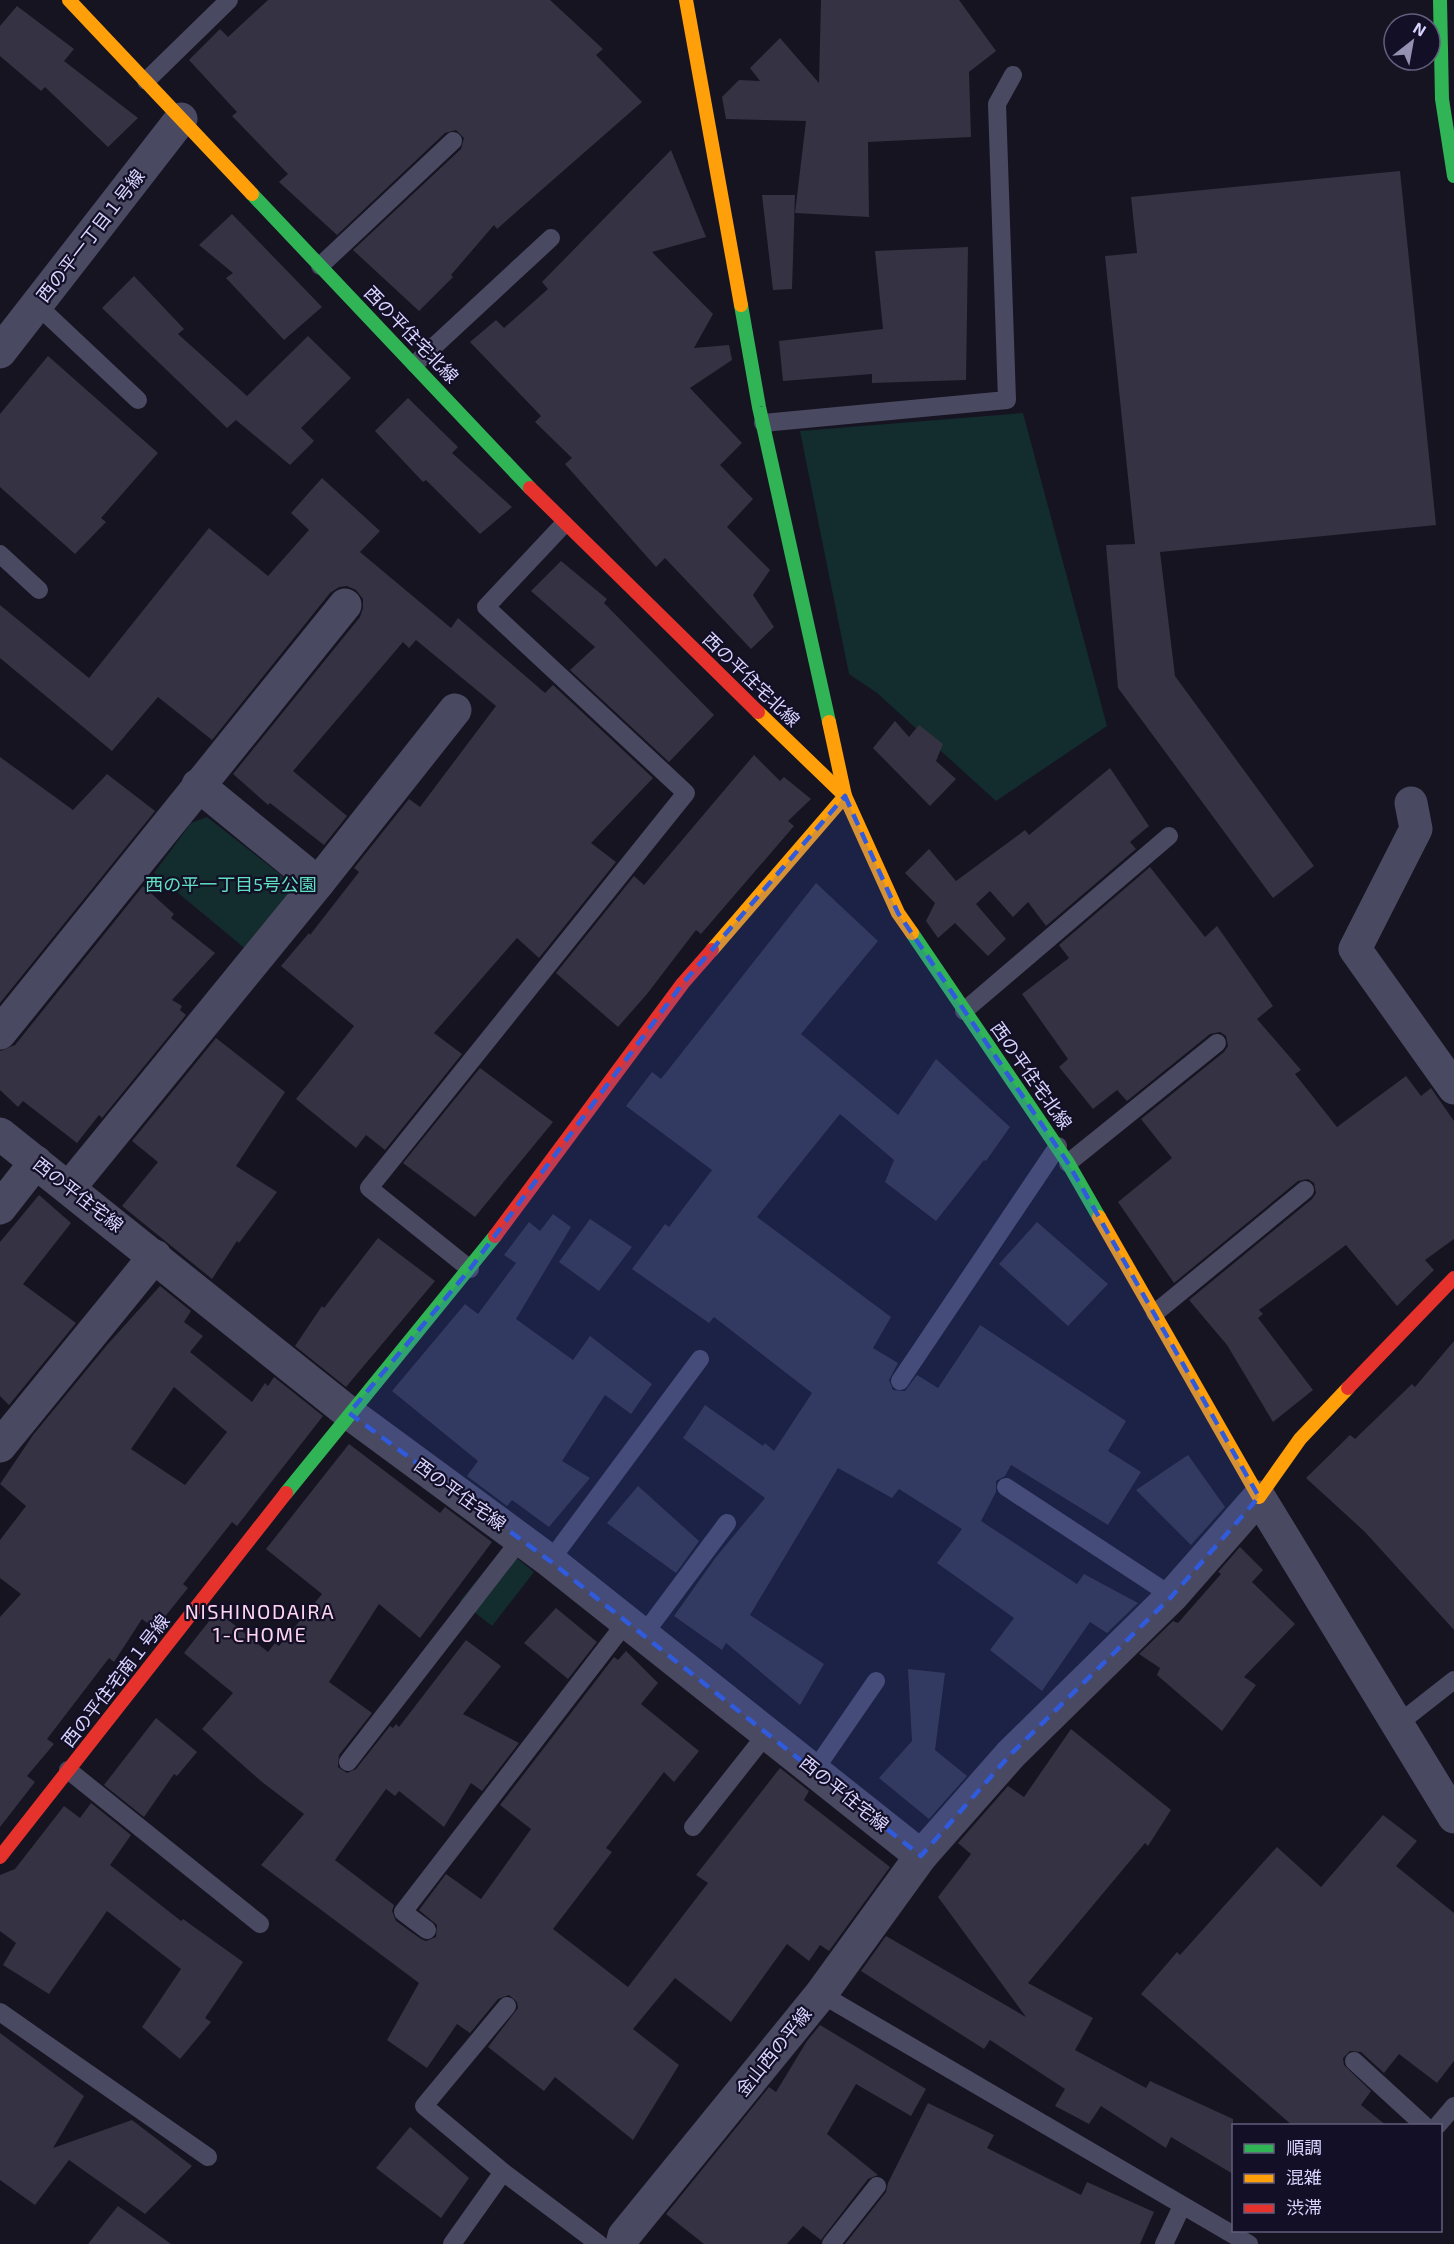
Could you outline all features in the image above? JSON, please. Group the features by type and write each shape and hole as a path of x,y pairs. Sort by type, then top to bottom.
{"street":[{"name":"西の平住宅北線","path":"69,0 564,524 845,796 898,913 1058,1146 1259,1497"},
{"path":"686,0 763,423 845,796"},
{"path":"1440,0 1442,99 1454,176"},
{"name":"西の平一丁目１号線","path":"0,352 181,119"},
{"path":"0,1033 345,605"},
{"path":"69,1188 318,883 455,710"},
{"path":"198,785 318,883"},
{"name":"西の平住宅南１号線","path":"0,1857 349,1413 470,1269 683,983 845,796"},
{"path":"1411,803 1416,829 1354,949 1454,1088"},
{"name":"西の平住宅線","path":"0,1134 349,1413 550,1561 768,1732 813,1771 921,1856"},
{"path":"0,1208 36,1162"},
{"path":"0,1446 155,1256"},
{"path":"1454,1278 1300,1439 1259,1497 1454,1817"},
{"name":"金山西の平線","path":"621,2242 821,1994 921,1856 1011,1754 1173,1596 1259,1497"}],"lane":[{"path":"146,81 229,0"},
{"path":"763,423 1007,400 997,104 1012,75"},
{"path":"320,266 453,141"},
{"path":"415,364 551,238"},
{"path":"37,305 138,400"},
{"path":"470,1269 369,1188 686,793 486,607 564,524"},
{"path":"0,554 39,590"},
{"path":"964,1011 1168,836"},
{"path":"1068,1163 1217,1043"},
{"path":"900,1380 1058,1146"},
{"path":"1155,1313 1305,1190"},
{"path":"550,1561 700,1359"},
{"path":"1006,1486 1173,1596"},
{"path":"427,1930 403,1912 635,1627 727,1523"},
{"path":"348,1762 520,1539"},
{"path":"1398,1724 1454,1680"},
{"path":"813,1771 876,1681"},
{"path":"693,1827 768,1732"},
{"path":"68,1770 260,1924"},
{"path":"821,1994 1249,2244"},
{"path":"507,2006 424,2106 503,2172 621,2242"},
{"path":"0,2012 208,2157"},
{"path":"1354,2061 1423,2124"},
{"path":"1439,2124 1454,2106"},
{"path":"452,2244 503,2172"},
{"path":"831,2244 877,2186"},
{"path":"1164,2244 1182,2206"}],"highlighted area":[{"path":"845,796 898,913 1068,1163 1259,1497 1172,1596 1011,1754 921,1856 550,1561 349,1413 470,1269 683,983"}],"green space":[{"path":"1023,413 1107,726 996,801 877,693 849,674 800,431"},
{"name":"西の平一丁目5号公園","path":"207,817 285,878 291,890 248,951 154,873 191,823"},
{"path":"513,1555 534,1572 492,1626 460,1601 496,1557"}],"building":[{"path":"268,0 550,0 603,49 596,55 642,102 497,229 494,225 451,275 453,277 419,311 353,250 461,149 464,138 456,130 445,133 337,235 279,182 288,174 232,116 237,112 189,60 220,29 228,37"},
{"path":"821,0 959,0 996,51 969,72 971,137 868,142 869,217 795,213 806,121 726,119 722,97 739,80 760,81 750,68 780,38 819,83"},
{"path":"17,6 74,49 64,61 138,118 108,147 45,87 41,91 0,56 0,26"},
{"path":"671,150 706,237 652,252 713,314 694,348 729,345 732,360 690,388 742,443 720,465 753,499 727,527 770,570 753,595 774,627 751,649 665,558 656,567 565,464 572,458 535,422 541,416 470,342 496,320 504,328 548,289 542,282"},
{"path":"1400,171 1436,525 1160,552 1175,676 1314,866 1273,898 1118,688 1106,545 1135,544 1105,256 1137,253 1131,197"},
{"path":"762,195 795,195 792,289 773,290"},
{"path":"232,214 322,307 284,340 226,278 233,273 199,245"},
{"path":"968,247 966,380 872,383 872,374 783,381 779,341 883,329 875,251"},
{"path":"134,276 184,329 178,334 247,396 308,336 351,378 301,428 314,441 290,465 236,420 227,428 102,308"},
{"path":"48,356 158,453 101,518 106,522 75,554 0,487 0,414"},
{"path":"408,398 458,447 452,453 512,507 480,534 426,480 423,482 375,431"},
{"path":"322,478 380,531 360,552 451,628 458,618 545,693 553,685 653,778 591,843 616,862 539,958 517,938 434,1033 462,1054 385,1150 366,1135 356,1148 296,1099 354,1026 281,966 309,933 310,935 359,872 354,868 409,799 420,807 496,706 416,640 409,648 403,642 293,771 347,816 324,845 270,803 268,805 233,774 360,617 363,599 356,590 347,586 339,587 330,593 212,740 158,697 112,751 0,658 0,605 89,678 209,528 268,576 309,530 291,513"},
{"path":"561,561 607,599 604,603 714,715 669,762 570,670 595,647 531,591"},
{"path":"895,721 909,737 919,725 943,744 936,761 956,779 930,806 873,748"},
{"path":"754,755 780,781 784,777 811,799 788,821 794,826 701,934 696,930 647,994 618,1027 556,973 634,876 644,885"},
{"path":"0,757 73,810 107,774 155,811 0,1003"},
{"path":"1110,768 1149,826 1130,842 1136,849 1046,926 1028,902 1013,917 990,891 976,904 1006,939 988,956 955,923 938,938 926,921 935,903 905,873 929,849 956,881 1025,830 1029,835"},
{"path":"1150,867 1205,937 1217,926 1273,1006 1257,1019 1301,1070 1295,1074 1337,1127 1406,1076 1421,1096 1431,1088 1454,1121 1454,1239 1425,1260 1434,1270 1397,1306 1346,1245 1259,1310 1263,1314 1258,1318 1313,1390 1273,1422 1227,1345 1189,1300 1312,1199 1316,1193 1314,1183 1308,1179 1298,1181 1174,1283 1118,1202 1172,1158 1141,1119 1224,1052 1228,1046 1226,1036 1220,1032 1210,1034 1127,1101 1117,1090 1093,1109 1059,1067 1068,1059 1022,994 1069,958 1059,945"},
{"path":"816,883 878,941 801,1034 898,1115 936,1059 1010,1127 986,1161 984,1160 936,1221 885,1182 894,1160 840,1114 757,1217 891,1317 873,1348 898,1363 889,1380 893,1390 905,1391 917,1375 938,1388 980,1325 1126,1421 1108,1451 1141,1472 1108,1525 1011,1465 1005,1476 996,1481 996,1492 981,1521 1077,1584 1084,1574 1138,1603 1107,1633 1090,1622 1042,1691 990,1650 1014,1618 937,1563 962,1529 899,1489 892,1498 838,1468 750,1615 824,1664 800,1705 726,1643 722,1650 674,1616 716,1557 765,1498 683,1438 705,1405 763,1446 765,1443 774,1451 812,1393 714,1317 709,1323 632,1269 665,1224 669,1227 712,1170 626,1106 652,1072 661,1079"},
{"path":"143,886 174,914 171,918 215,953 172,1000 182,1006 180,1010 186,1015 102,1118 99,1115 77,1143 23,1101 18,1107 0,1090 0,1051 15,1045"},
{"path":"216,1038 285,1092 236,1166 277,1192 239,1243 237,1241 212,1279 122,1206 158,1162 132,1141"},
{"path":"480,1068 553,1122 475,1217 403,1163"},
{"path":"39,1195 71,1223 23,1284 76,1323 9,1405 0,1396 0,1242"},
{"path":"553,1214 571,1227 516,1319 573,1360 590,1336 652,1384 631,1414 605,1395 562,1461 590,1478 549,1527 512,1500 507,1506 467,1476 478,1461 392,1391 465,1304 478,1314 516,1263 504,1255 529,1222 540,1231"},
{"path":"590,1219 632,1247 599,1291 559,1262"},
{"path":"1037,1222 1108,1284 1068,1326 999,1264"},
{"path":"378,1238 435,1281 346,1387 295,1346 322,1306 324,1308"},
{"path":"160,1286 191,1311 184,1322 203,1336 190,1352 252,1402 265,1383 268,1386 274,1377 323,1416 237,1526 232,1522 183,1584 188,1588 155,1629 142,1619 114,1662 109,1658 47,1739 54,1744 27,1776 35,1782 0,1827 0,1617 21,1594 0,1578 0,1540 26,1506 0,1484 33,1435 107,1345","holes":["174,1387 227,1432 185,1485 131,1449"]},
{"path":"1454,1341 1454,1630 1365,1532 1306,1478 1350,1435 1355,1439 1412,1384 1415,1387"},
{"path":"349,1444 440,1513 445,1507 492,1542 420,1638 379,1604 329,1682 372,1713 339,1755 338,1767 347,1773 356,1769 390,1726 393,1728 396,1724 399,1727 466,1640 501,1666 463,1714 519,1743 482,1791 471,1783 444,1827 399,1791 395,1796 386,1789 335,1860 394,1905 392,1911 396,1921 426,1941 436,1937 437,1925 419,1910 446,1874 481,1899 531,1829 500,1805 614,1657 618,1660 626,1651 658,1683 641,1704 699,1751 674,1782 664,1772 606,1848 612,1852 553,1929 628,1987 708,1883 696,1875 780,1768 809,1791 804,1800 890,1867 829,1951 820,1945 809,1961 787,1944 731,2022 675,1978 633,2029 679,2065 633,2140 555,2077 544,2091 488,2047 518,2008 517,2002 509,1995 498,1999 470,2033 457,2024 427,2068 387,2040 419,1983 261,1865 304,1814 262,1782 202,1729 233,1693 184,1653 217,1611 268,1652 275,1643 279,1646 322,1594 266,1549"},
{"path":"1188,1455 1225,1507 1191,1545 1136,1490"},
{"path":"638,1486 699,1541 676,1573 607,1523"},
{"path":"1240,1547 1263,1570 1252,1582 1295,1624 1244,1677 1256,1685 1222,1731 1157,1675 1160,1668 1139,1654 1173,1621 1178,1623 1221,1574 1218,1572"},
{"path":"556,1608 597,1642 568,1679 524,1643"},
{"path":"908,1669 945,1673 935,1750 967,1776 929,1819 879,1778 912,1741"},
{"path":"156,1718 197,1752 177,1776 174,1774 144,1817 104,1785"},
{"path":"1071,1729 1171,1810 1148,1846 1145,1843 1028,1983 1093,2018 1075,2050 1146,2088 1150,2081 1233,2119 1232,2173 1171,2137 1166,2148 1101,2106 1089,2124 1055,2106 1065,2089 990,2040 984,2049 861,1971 886,1936 1026,2017 938,1897 971,1854 958,1843 1008,1786 1024,1797"},
{"path":"91,1803 131,1835 110,1865 181,1921 183,1919 243,1962 205,2018 211,2022 180,2059 142,2027 181,1969 107,1911 49,1994 3,1965 16,1943 0,1931 0,1875 15,1869 64,1806 80,1818"},
{"path":"1383,1815 1417,1841 1396,1866 1454,1913 1454,2061 1437,2083 1399,2054 1384,2073 1361,2052 1350,2051 1343,2058 1344,2065 1371,2091 1361,2105 1385,2124 1291,2124 1141,1994 1177,1952 1180,1955 1277,1847 1321,1887"},
{"path":"820,2025 926,2089 911,2116 856,2084 827,2134 878,2175 868,2179 821,2240 803,2226 787,2244 704,2244 666,2214 769,2087 776,2092 807,2041"},
{"path":"0,2033 84,2096 53,2148 132,2120 192,2166 145,2214 69,2160 35,2205 0,2180"},
{"path":"928,2103 994,2135 987,2148 1081,2195 1087,2182 1154,2212 1140,2244 845,2244 886,2192 888,2183"},
{"path":"410,2127 469,2178 441,2218 376,2168"},
{"path":"118,2206 171,2244 88,2244"}],"traffic: fast":[{"path":"1440,0 1442,99 1454,176"},
{"path":"252,194 530,488"},
{"path":"741,305 759,407 829,722"},
{"path":"912,933 1068,1163 1099,1217"},
{"path":"286,1493 495,1236"}],"traffic: slow":[{"path":"69,0 252,194"},
{"path":"686,0 741,305"},
{"path":"758,712 845,796 898,913 912,933"},
{"path":"712,950 845,796 829,722"},
{"path":"1099,1217 1259,1497 1300,1439 1348,1388"}],"traffic: jam":[{"path":"530,488 758,712"},
{"path":"495,1236 683,983 712,950"},
{"path":"1348,1388 1454,1278"},
{"path":"0,1857 286,1493"}],"district":[{"name":"NISHINODAIRA 1-CHOME","path":"260,1624"}]}
